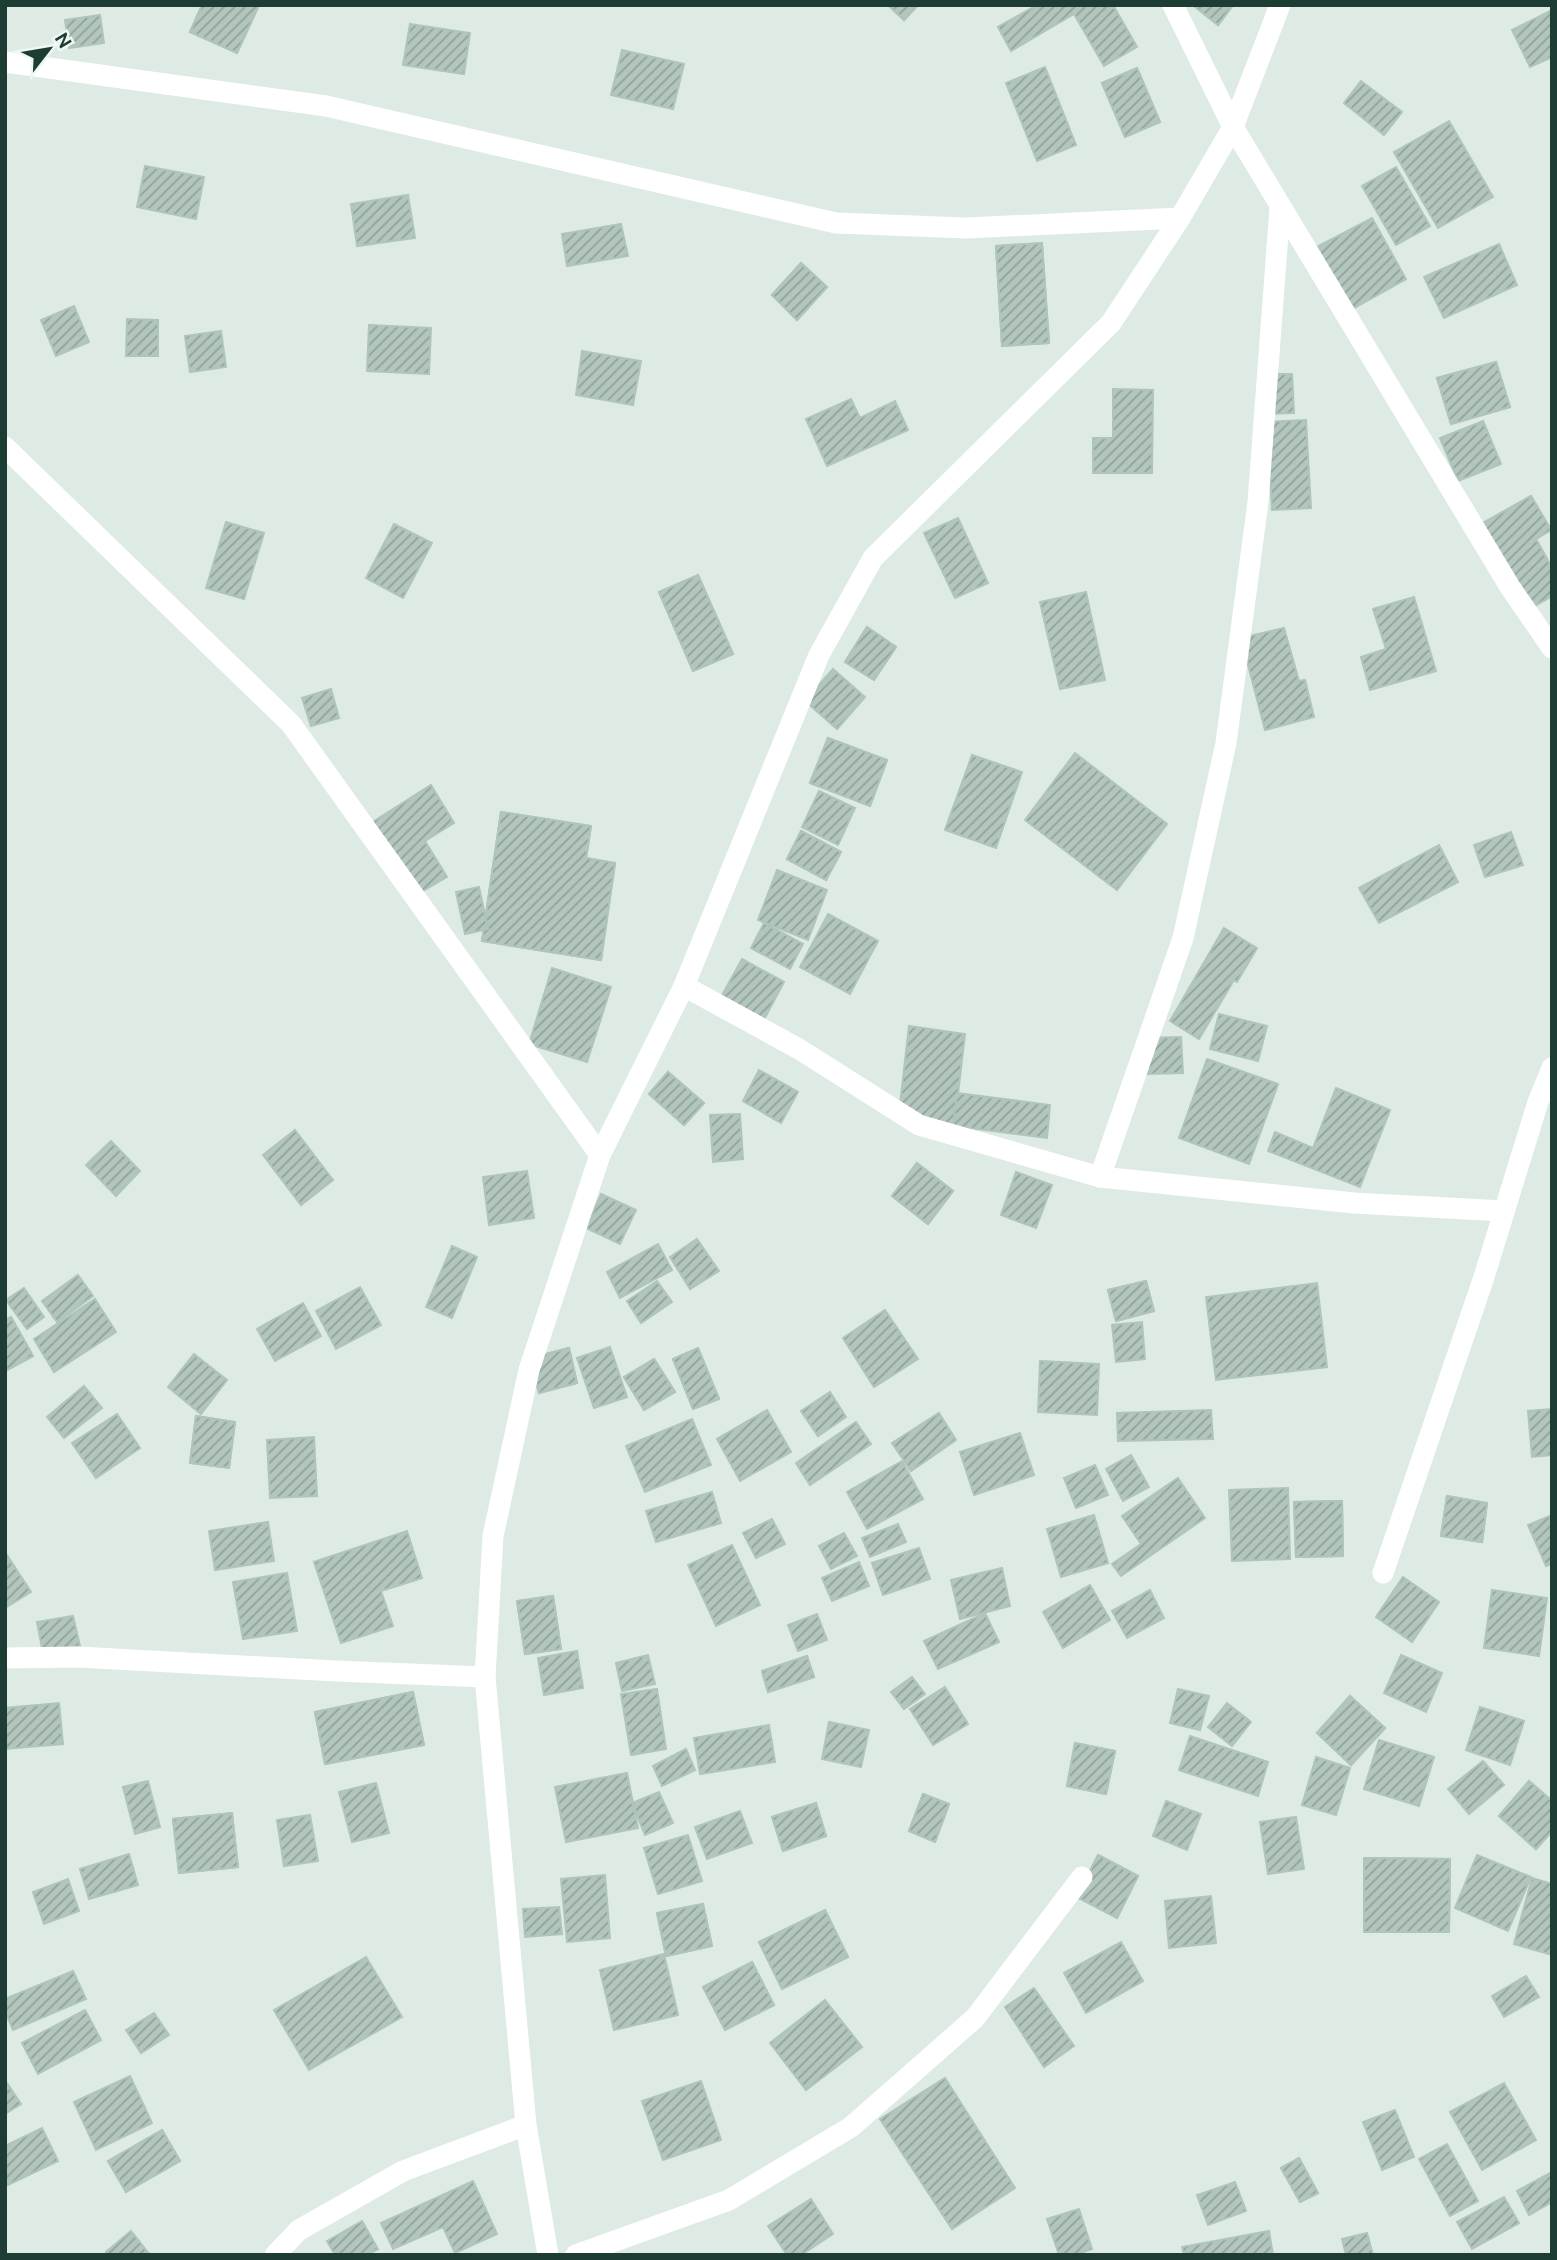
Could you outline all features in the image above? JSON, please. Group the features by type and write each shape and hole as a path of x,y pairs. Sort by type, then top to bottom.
{"street":[{"path":"1174,5 1233,127 1510,587 1552,648"},
{"path":"548,2255 526,2125 485,1677 494,1535 529,1370 600,1155 684,986 819,655 873,558 1111,323 1180,218 1233,127 1280,5"},
{"path":"5,62 326,106 836,223 966,228 1180,218"},
{"path":"1100,1177 1183,938 1226,743 1258,502 1280,206"},
{"path":"5,447 291,724 600,1155"},
{"path":"684,986 799,1049 919,1125 1100,1177 1354,1203 1504,1211"},
{"path":"1383,1573 1484,1277 1538,1102 1552,1069"},
{"path":"5,1658 79,1657 485,1677"},
{"path":"576,2255 729,2200 851,2127 975,2018 1082,1877"},
{"path":"275,2255 299,2230 402,2171 526,2125"}],"building":[{"path":"202,5 259,5 237,53 190,32"},
{"path":"202,5 259,5 237,53 190,32"},
{"path":"888,5 918,5 904,20"},
{"path":"888,5 918,5 904,20"},
{"path":"1037,5 1113,5 1137,47 1104,66 1074,14 1011,51 998,27"},
{"path":"1193,5 1233,5 1218,25"},
{"path":"1193,5 1233,5 1218,25"},
{"path":"1552,10 1552,57 1530,67 1512,30"},
{"path":"100,15 104,43 69,48 65,20"},
{"path":"410,24 470,33 464,74 403,65"},
{"path":"622,50 684,64 673,109 611,95"},
{"path":"1045,67 1076,145 1037,161 1006,83"},
{"path":"1137,68 1160,122 1125,137 1102,83"},
{"path":"1137,68 1160,122 1125,137 1102,83"},
{"path":"1361,81 1402,112 1384,135 1344,103"},
{"path":"1449,121 1493,197 1438,228 1394,152"},
{"path":"145,166 204,177 196,219 137,207"},
{"path":"1396,167 1430,226 1396,245 1362,186"},
{"path":"408,195 415,238 357,246 351,204"},
{"path":"1372,218 1406,279 1349,311 1315,248"},
{"path":"621,224 628,256 567,266 562,234"},
{"path":"1042,243 1049,343 1002,346 996,246"},
{"path":"1042,243 1049,343 1002,346 996,246"},
{"path":"1499,244 1517,285 1444,318 1424,277"},
{"path":"801,263 827,287 797,320 772,295"},
{"path":"801,263 827,287 797,320 772,295"},
{"path":"74,306 89,342 56,356 41,320"},
{"path":"127,319 158,320 158,356 126,356"},
{"path":"369,325 431,328 429,374 367,371"},
{"path":"221,331 226,367 190,372 185,336"},
{"path":"582,351 641,361 633,405 576,395"},
{"path":"1496,362 1510,407 1451,424 1437,378"},
{"path":"1496,362 1510,407 1451,424 1437,378"},
{"path":"1261,374 1292,374 1294,413 1263,414"},
{"path":"1113,389 1153,390 1152,473 1093,473 1093,438 1113,438"},
{"path":"851,399 860,418 895,401 908,430 827,466 806,419"},
{"path":"1306,420 1311,508 1272,510 1267,422"},
{"path":"1483,421 1501,464 1458,481 1440,438"},
{"path":"1531,496 1551,530 1536,539 1552,568 1552,596 1524,612 1476,527"},
{"path":"1531,496 1551,530 1536,539 1552,568 1552,596 1524,612 1476,527"},
{"path":"958,518 988,583 955,598 924,533"},
{"path":"226,522 264,533 244,599 206,588"},
{"path":"394,524 432,543 403,598 366,578"},
{"path":"698,575 733,654 693,671 659,592"},
{"path":"698,575 733,654 693,671 659,592"},
{"path":"1086,592 1105,680 1060,689 1040,602"},
{"path":"1414,597 1436,671 1370,690 1361,657 1386,649 1373,609"},
{"path":"867,627 896,647 874,680 845,662"},
{"path":"867,627 896,647 874,680 845,662"},
{"path":"1284,628 1299,681 1305,680 1314,717 1265,730 1241,638"},
{"path":"833,669 865,697 837,729 805,701"},
{"path":"331,689 339,718 311,726 302,698"},
{"path":"828,738 887,760 870,806 810,783"},
{"path":"828,738 887,760 870,806 810,783"},
{"path":"1075,753 1167,824 1117,890 1025,820"},
{"path":"972,755 1022,772 996,848 945,830"},
{"path":"431,785 454,823 425,841 447,877 416,895 371,823"},
{"path":"819,791 855,808 838,845 802,827"},
{"path":"501,812 591,826 586,858 615,863 601,960 482,941"},
{"path":"501,812 591,826 586,858 615,863 601,960 482,941"},
{"path":"801,831 841,852 826,880 787,859"},
{"path":"801,831 841,852 826,880 787,859"},
{"path":"1511,832 1523,865 1485,877 1474,845"},
{"path":"1439,845 1458,882 1379,923 1359,888"},
{"path":"777,870 827,890 808,940 758,920"},
{"path":"479,887 488,929 465,934 456,892"},
{"path":"828,914 878,941 850,994 800,967"},
{"path":"764,923 803,944 790,969 751,948"},
{"path":"1224,928 1257,948 1237,982 1234,980 1199,1039 1170,1021"},
{"path":"742,959 784,982 759,1029 716,1006"},
{"path":"552,968 611,987 587,1062 529,1044"},
{"path":"1219,1014 1267,1026 1258,1061 1210,1049"},
{"path":"909,1026 965,1034 954,1128 898,1122"},
{"path":"1181,1037 1183,1073 1148,1074 1146,1038"},
{"path":"1207,1059 1278,1084 1249,1164 1179,1138"},
{"path":"759,1070 798,1092 781,1123 743,1101"},
{"path":"668,1072 704,1103 684,1125 649,1094"},
{"path":"668,1072 704,1103 684,1125 649,1094"},
{"path":"1336,1088 1390,1110 1360,1187 1268,1151 1275,1132 1313,1148"},
{"path":"957,1093 1050,1105 1047,1138 953,1126"},
{"path":"740,1114 743,1159 713,1162 710,1115"},
{"path":"295,1130 333,1180 301,1205 263,1155"},
{"path":"111,1141 140,1171 116,1196 86,1165"},
{"path":"917,1163 953,1191 928,1224 892,1196"},
{"path":"917,1163 953,1191 928,1224 892,1196"},
{"path":"527,1171 534,1218 489,1225 483,1177"},
{"path":"1016,1172 1052,1185 1036,1228 1001,1215"},
{"path":"601,1194 636,1210 620,1244 586,1228"},
{"path":"697,1239 719,1271 690,1289 670,1257"},
{"path":"658,1244 672,1270 620,1298 607,1272"},
{"path":"452,1246 477,1257 452,1318 426,1307"},
{"path":"78,1275 93,1296 57,1322 42,1301"},
{"path":"657,1281 672,1302 641,1323 627,1301"},
{"path":"1146,1281 1154,1311 1116,1321 1108,1290"},
{"path":"1146,1281 1154,1311 1116,1321 1108,1290"},
{"path":"1317,1283 1327,1367 1216,1380 1206,1297"},
{"path":"360,1287 381,1325 336,1349 316,1311"},
{"path":"24,1288 44,1317 27,1329 6,1300"},
{"path":"95,1299 116,1332 54,1372 34,1339"},
{"path":"303,1303 321,1336 275,1361 257,1329"},
{"path":"885,1310 918,1359 874,1387 843,1338"},
{"path":"11,1317 33,1356 5,1371 5,1320"},
{"path":"11,1317 33,1356 5,1371 5,1320"},
{"path":"1142,1322 1145,1359 1116,1362 1112,1325"},
{"path":"610,1347 627,1397 594,1408 577,1358"},
{"path":"569,1348 577,1383 539,1393 530,1358"},
{"path":"569,1348 577,1383 539,1393 530,1358"},
{"path":"698,1348 719,1399 693,1409 673,1359"},
{"path":"698,1348 719,1399 693,1409 673,1359"},
{"path":"194,1354 227,1380 201,1414 168,1387"},
{"path":"654,1359 675,1392 644,1410 624,1377"},
{"path":"654,1359 675,1392 644,1410 624,1377"},
{"path":"1040,1361 1099,1364 1097,1415 1038,1412"},
{"path":"84,1386 102,1408 64,1438 47,1417"},
{"path":"830,1392 846,1417 818,1436 801,1411"},
{"path":"1552,1409 1552,1455 1532,1457 1528,1411"},
{"path":"767,1410 791,1452 740,1481 717,1439"},
{"path":"1211,1410 1213,1439 1118,1441 1117,1413"},
{"path":"939,1413 956,1440 911,1471 892,1443"},
{"path":"117,1414 140,1448 96,1478 72,1443"},
{"path":"196,1416 235,1422 229,1468 190,1463"},
{"path":"196,1416 235,1422 229,1468 190,1463"},
{"path":"692,1419 711,1465 645,1492 626,1446"},
{"path":"856,1422 871,1444 810,1485 796,1463"},
{"path":"1020,1433 1034,1475 974,1495 960,1452"},
{"path":"314,1437 317,1496 270,1498 267,1440"},
{"path":"1131,1455 1149,1487 1123,1501 1106,1469"},
{"path":"902,1461 923,1499 867,1529 847,1492"},
{"path":"1095,1465 1108,1495 1076,1508 1064,1478"},
{"path":"1178,1478 1205,1518 1121,1576 1112,1564 1141,1544 1122,1516"},
{"path":"1288,1488 1290,1559 1232,1561 1229,1490"},
{"path":"712,1492 721,1523 656,1542 646,1511"},
{"path":"1447,1496 1487,1503 1482,1542 1441,1536"},
{"path":"1447,1496 1487,1503 1482,1542 1441,1536"},
{"path":"1342,1501 1343,1556 1296,1557 1294,1502"},
{"path":"1342,1501 1343,1556 1296,1557 1294,1502"},
{"path":"1094,1515 1108,1563 1061,1577 1047,1529"},
{"path":"1552,1515 1552,1564 1546,1566 1528,1525"},
{"path":"772,1519 785,1544 756,1558 743,1533"},
{"path":"268,1522 274,1561 215,1570 209,1531"},
{"path":"898,1524 906,1542 870,1557 862,1538"},
{"path":"407,1531 422,1578 381,1591 393,1626 341,1643 314,1562"},
{"path":"844,1533 857,1556 831,1569 819,1546"},
{"path":"732,1545 760,1605 716,1626 688,1565"},
{"path":"919,1548 930,1579 883,1595 872,1563"},
{"path":"5,1552 31,1592 5,1608"},
{"path":"859,1562 869,1586 832,1601 822,1578"},
{"path":"1002,1568 1010,1606 960,1619 951,1580"},
{"path":"287,1573 297,1631 243,1639 233,1582"},
{"path":"1403,1577 1439,1602 1412,1642 1376,1617"},
{"path":"1090,1585 1110,1620 1063,1648 1043,1612"},
{"path":"1150,1590 1164,1618 1127,1638 1112,1611"},
{"path":"1492,1590 1547,1598 1539,1656 1484,1648"},
{"path":"553,1596 561,1649 525,1654 517,1601"},
{"path":"553,1596 561,1649 525,1654 517,1601"},
{"path":"985,1613 999,1642 938,1669 924,1641"},
{"path":"817,1614 827,1640 798,1651 788,1625"},
{"path":"73,1616 80,1646 43,1653 37,1622"},
{"path":"577,1651 583,1688 544,1695 538,1658"},
{"path":"648,1655 655,1684 622,1691 616,1663"},
{"path":"1401,1655 1442,1673 1426,1712 1384,1693"},
{"path":"807,1656 814,1677 768,1692 762,1671"},
{"path":"807,1656 814,1677 768,1692 762,1671"},
{"path":"912,1677 925,1694 904,1709 891,1692"},
{"path":"945,1687 968,1724 933,1745 910,1709"},
{"path":"657,1689 666,1749 631,1755 621,1694"},
{"path":"1178,1689 1209,1696 1200,1730 1170,1723"},
{"path":"413,1692 424,1745 325,1764 315,1712"},
{"path":"413,1692 424,1745 325,1764 315,1712"},
{"path":"1350,1696 1385,1728 1351,1765 1317,1733"},
{"path":"1350,1696 1385,1728 1351,1765 1317,1733"},
{"path":"59,1703 63,1744 5,1749 5,1708"},
{"path":"1227,1703 1251,1722 1232,1746 1208,1727"},
{"path":"1480,1707 1524,1721 1510,1765 1466,1750"},
{"path":"829,1722 869,1730 861,1767 822,1759"},
{"path":"769,1725 775,1762 700,1774 694,1738"},
{"path":"1190,1736 1268,1762 1258,1796 1179,1770"},
{"path":"1379,1740 1434,1757 1419,1806 1364,1789"},
{"path":"1075,1743 1115,1751 1106,1794 1067,1786"},
{"path":"1075,1743 1115,1751 1106,1794 1067,1786"},
{"path":"686,1749 695,1770 662,1786 653,1766"},
{"path":"1316,1757 1350,1768 1336,1815 1302,1805"},
{"path":"1483,1761 1504,1785 1469,1814 1448,1789"},
{"path":"627,1773 638,1828 566,1842 555,1787"},
{"path":"148,1781 160,1827 135,1834 123,1787"},
{"path":"1529,1781 1552,1801 1552,1831 1536,1849 1499,1816"},
{"path":"1529,1781 1552,1801 1552,1831 1536,1849 1499,1816"},
{"path":"376,1783 389,1833 352,1842 339,1792"},
{"path":"659,1792 673,1823 645,1835 632,1803"},
{"path":"923,1794 949,1804 935,1842 909,1831"},
{"path":"923,1794 949,1804 935,1842 909,1831"},
{"path":"1166,1801 1201,1814 1187,1850 1153,1836"},
{"path":"816,1803 826,1836 783,1851 772,1817"},
{"path":"816,1803 826,1836 783,1851 772,1817"},
{"path":"740,1811 752,1843 707,1859 695,1827"},
{"path":"232,1813 238,1867 179,1873 173,1819"},
{"path":"232,1813 238,1867 179,1873 173,1819"},
{"path":"310,1815 318,1861 284,1866 277,1820"},
{"path":"1296,1817 1304,1869 1268,1874 1260,1822"},
{"path":"688,1835 702,1881 658,1894 644,1848"},
{"path":"129,1854 138,1885 89,1899 80,1869"},
{"path":"1098,1855 1138,1876 1117,1918 1077,1897"},
{"path":"1098,1855 1138,1876 1117,1918 1077,1897"},
{"path":"1477,1855 1531,1877 1508,1931 1455,1908"},
{"path":"1364,1858 1450,1859 1449,1932 1364,1932"},
{"path":"1364,1858 1450,1859 1449,1932 1364,1932"},
{"path":"605,1875 610,1938 567,1942 561,1879"},
{"path":"1532,1878 1552,1884 1552,1955 1514,1944"},
{"path":"68,1879 79,1911 44,1924 33,1892"},
{"path":"1211,1896 1216,1943 1169,1948 1165,1901"},
{"path":"703,1904 712,1946 666,1956 657,1913"},
{"path":"703,1904 712,1946 666,1956 657,1913"},
{"path":"559,1907 562,1934 525,1937 523,1909"},
{"path":"825,1910 848,1957 782,1989 759,1942"},
{"path":"825,1910 848,1957 782,1989 759,1942"},
{"path":"1121,1942 1143,1981 1086,2013 1064,1973"},
{"path":"664,1954 678,2015 614,2030 600,1970"},
{"path":"366,1957 402,2017 309,2070 274,2010"},
{"path":"752,1962 774,2005 725,2030 703,1987"},
{"path":"752,1962 774,2005 725,2030 703,1987"},
{"path":"73,1971 86,1999 13,2030 5,2011 5,1999"},
{"path":"1526,1976 1539,1997 1504,2017 1492,1996"},
{"path":"1034,1988 1074,2046 1044,2067 1005,2007"},
{"path":"825,2000 862,2047 806,2090 770,2043"},
{"path":"85,2010 101,2040 38,2074 22,2043"},
{"path":"154,2013 169,2035 141,2053 126,2030"},
{"path":"130,2076 152,2123 96,2150 74,2102"},
{"path":"945,2078 1015,2188 952,2229 880,2119"},
{"path":"5,2080 21,2104 5,2114"},
{"path":"701,2081 721,2140 663,2160 642,2101"},
{"path":"1504,2083 1536,2140 1482,2170 1450,2112"},
{"path":"1395,2110 1414,2157 1382,2170 1363,2122"},
{"path":"42,2128 58,2161 8,2185 5,2179 5,2146"},
{"path":"162,2130 180,2161 126,2192 108,2161"},
{"path":"162,2130 180,2161 126,2192 108,2161"},
{"path":"1447,2144 1478,2201 1450,2216 1419,2159"},
{"path":"1299,2158 1318,2193 1300,2202 1281,2168"},
{"path":"1299,2158 1318,2193 1300,2202 1281,2168"},
{"path":"1552,2172 1552,2202 1529,2215 1517,2191"},
{"path":"473,2181 497,2234 455,2253 443,2227 393,2249 381,2223"},
{"path":"1235,2182 1246,2211 1208,2225 1197,2195"},
{"path":"1504,2197 1519,2223 1472,2249 1457,2222"},
{"path":"811,2199 833,2234 801,2255 787,2255 768,2226"},
{"path":"1079,2209 1092,2249 1074,2255 1059,2255 1047,2219"},
{"path":"362,2221 378,2249 367,2255 335,2255 327,2241"},
{"path":"131,2231 150,2255 108,2255 106,2252"},
{"path":"1269,2231 1273,2255 1184,2255 1182,2247"},
{"path":"1367,2233 1373,2255 1346,2255 1342,2239"}]}
